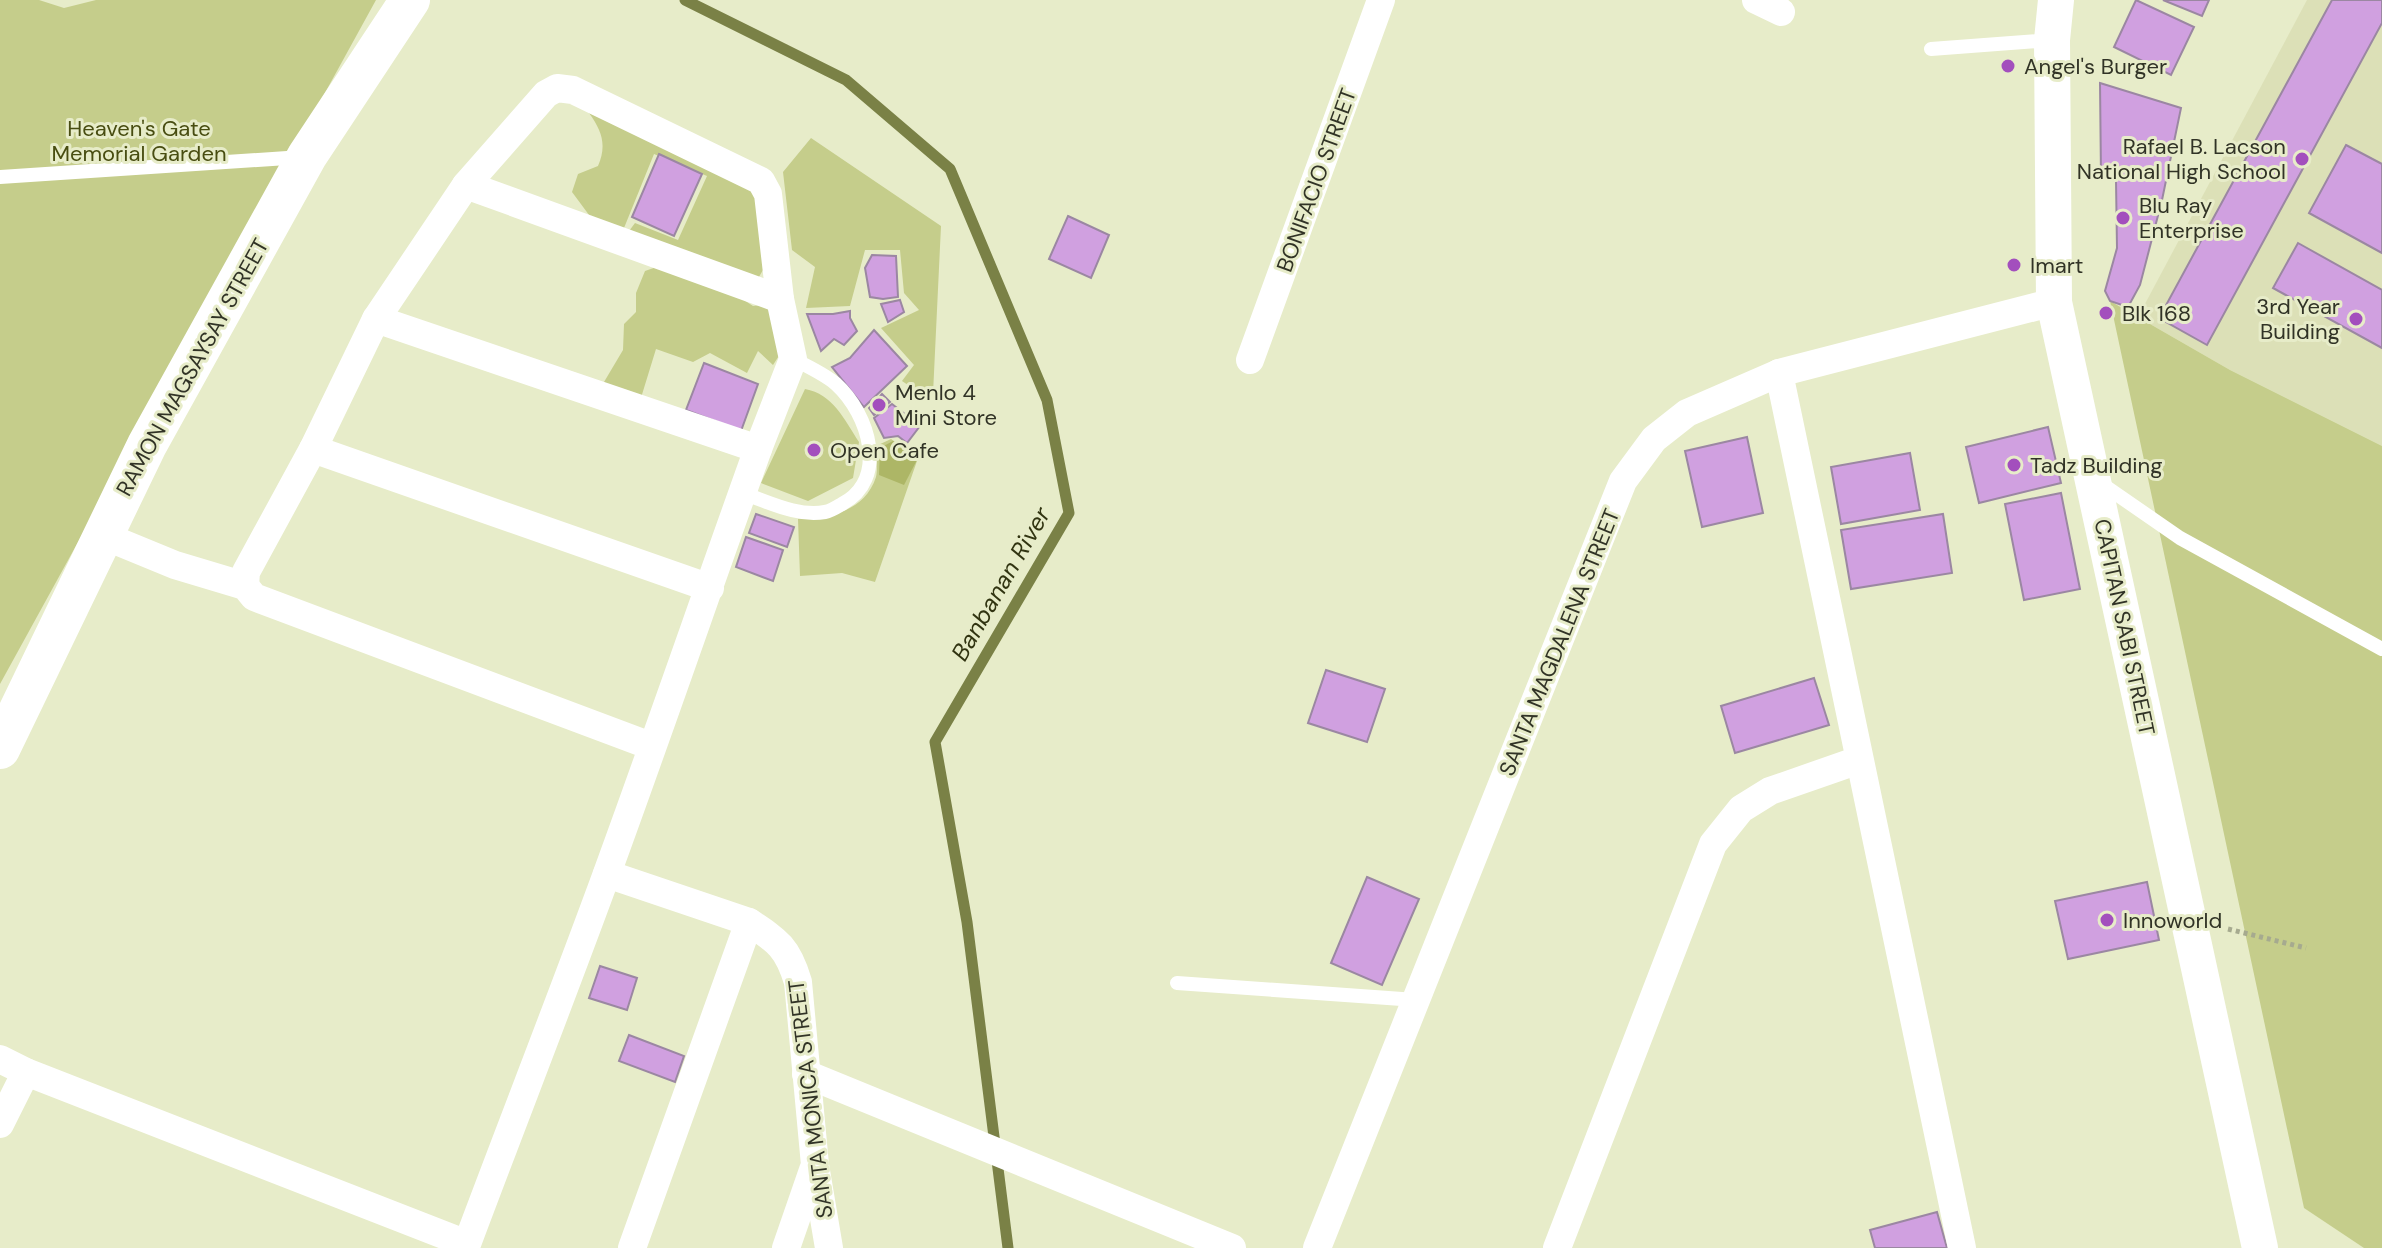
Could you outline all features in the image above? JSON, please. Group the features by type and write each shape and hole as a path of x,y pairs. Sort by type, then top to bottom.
{"main road":[{"name":"RAMON MAGSAYSAY STREET","path":"0,749 147,445 307,156 410,0"}],"street":[{"name":"BONIFACIO STREET","path":"1250,360 1381,0"},
{"path":"1756,0 1781,12"},
{"name":"CAPITAN SABI STREET","path":"2056,0 2052,40 2054,302 2263,1245"},
{"path":"0,1059 466,1246 607,874 742,493 793,359 780,299 768,194 761,181 573,90 557,88 546,94 466,185 376,319 313,449 246,572 245,586"},
{"path":"466,185 780,299"},
{"name":"SANTA MAGDALENA STREET","path":"1317,1248 1623,481 1654,439 1687,413 1779,373 2054,302"},
{"path":"376,319 758,449"},
{"path":"1779,373 1962,1248"},
{"path":"313,449 710,588"},
{"path":"102,535 175,565 245,586 254,597 651,746"},
{"path":"1557,1248 1713,844 1741,809 1770,791 1859,760"},
{"name":"SANTA MONICA STREET","path":"607,874 749,922 779,942 791,960 798,982 815,1165 829,1248"},
{"path":"632,1248 749,922"},
{"path":"0,1124 26,1072"},
{"path":"806,1074 1232,1248"},
{"path":"786,1248 815,1165"}],"lane":[{"path":"1931,49 2052,40"},
{"path":"0,177 307,156"},
{"path":"742,493 798,512 827,512 856,496 870,472 868,437 853,405 835,384 793,359"},
{"path":"2093,478 2180,538 2382,649"},
{"path":"1177,983 1416,1000"}],"path":[{"path":"2189,919 2306,948"}],"shaded area":[{"name":"Rafael B. Lacson National High School","path":"2307,0 2382,0 2382,446 2230,370 2138,317"}],"green space":[{"name":"Heaven's Gate Memorial Garden","path":"0,0 39,0 64,8 96,0 376,0 0,684"},
{"path":"589,113 758,185 767,263 756,282 626,235 635,223 678,240 707,176 654,154 624,228 592,219 572,192 578,174 598,166 601,158 602,138"},
{"path":"811,138 941,226 933,394 926,397 902,381 914,365 881,328 919,310 904,293 900,250 865,250 850,306 806,308 815,267 792,250 783,172"},
{"path":"665,264 718,283 753,306 775,303 784,348 773,365 758,351 747,373 710,353 693,362 656,349 640,401 612,393 604,382 623,350 624,324 636,312 636,293 645,271"},
{"path":"2110,301 2230,370 2382,446 2382,1248 2364,1248 2304,1208"},
{"path":"805,389 830,402 859,442 853,478 808,501 761,483"},
{"path":"891,439 918,458 875,582 842,573 800,576 798,519 822,517 854,506 870,489 876,477 876,446"},
{"path":"893,441 918,458 904,485 879,475 880,448"}],"building":[{"path":"2136,0 2194,27 2171,75 2114,47"},
{"path":"2163,0 2209,0 2202,16"},
{"path":"2332,0 2382,0 2382,23 2207,345 2159,318"},
{"path":"2100,83 2181,108 2140,285 2128,307 2110,301 2105,291 2117,248 2116,181 2101,177"},
{"path":"2346,145 2382,164 2382,253 2309,213"},
{"path":"659,154 702,174 674,236 632,217"},
{"path":"1068,216 1109,235 1091,278 1049,259"},
{"name":"3rd Year Building","path":"2298,243 2382,290 2382,348 2273,288"},
{"path":"872,255 896,256 898,297 870,297 865,268"},
{"path":"900,300 904,312 888,322 881,304"},
{"path":"850,311 857,331 844,345 834,339 821,351 807,314"},
{"path":"874,330 907,366 864,407 832,367 850,358"},
{"path":"704,363 758,384 741,431 686,410"},
{"name":"Menlo 4 Mini Store","path":"882,394 890,402 874,415 869,408"},
{"path":"892,404 920,426 907,443 898,436 884,438 874,418"},
{"name":"Tadz Building","path":"2048,427 2061,483 1979,503 1966,447"},
{"path":"1747,437 1763,513 1702,527 1685,451"},
{"path":"1910,453 1920,510 1841,524 1831,467"},
{"path":"2061,493 2080,589 2024,600 2005,504"},
{"path":"756,514 794,527 787,547 749,533"},
{"path":"1943,514 1952,573 1851,589 1841,530"},
{"path":"746,537 783,550 773,581 736,567"},
{"path":"1326,670 1385,689 1367,742 1308,723"},
{"path":"1814,678 1829,725 1735,753 1721,706"},
{"path":"1367,877 1419,899 1382,985 1331,963"},
{"name":"Innoworld","path":"2147,882 2159,940 2068,959 2055,901"},
{"path":"600,966 637,978 627,1010 589,998"},
{"path":"629,1035 684,1056 675,1082 619,1061"},
{"path":"1937,1212 1947,1248 1875,1248 1870,1230"}],"waterway":[{"name":"Banbanan River","path":"685,0 846,80 950,169 1047,400 1069,513 935,742 967,922 1008,1248"}],"place":[{"name":"Angel's Burger","path":"2008,66"},
{"name":"Rafael B. Lacson National High School","path":"2302,159"},
{"name":"Blu Ray Enterprise","path":"2123,218"},
{"name":"Imart","path":"2014,265"},
{"name":"Blk 168","path":"2106,313"},
{"name":"3rd Year Building","path":"2356,319"},
{"name":"Menlo 4 Mini Store","path":"879,405"},
{"name":"Open Cafe","path":"814,450"},
{"name":"Tadz Building","path":"2014,465"},
{"name":"Innoworld","path":"2107,920"}]}
